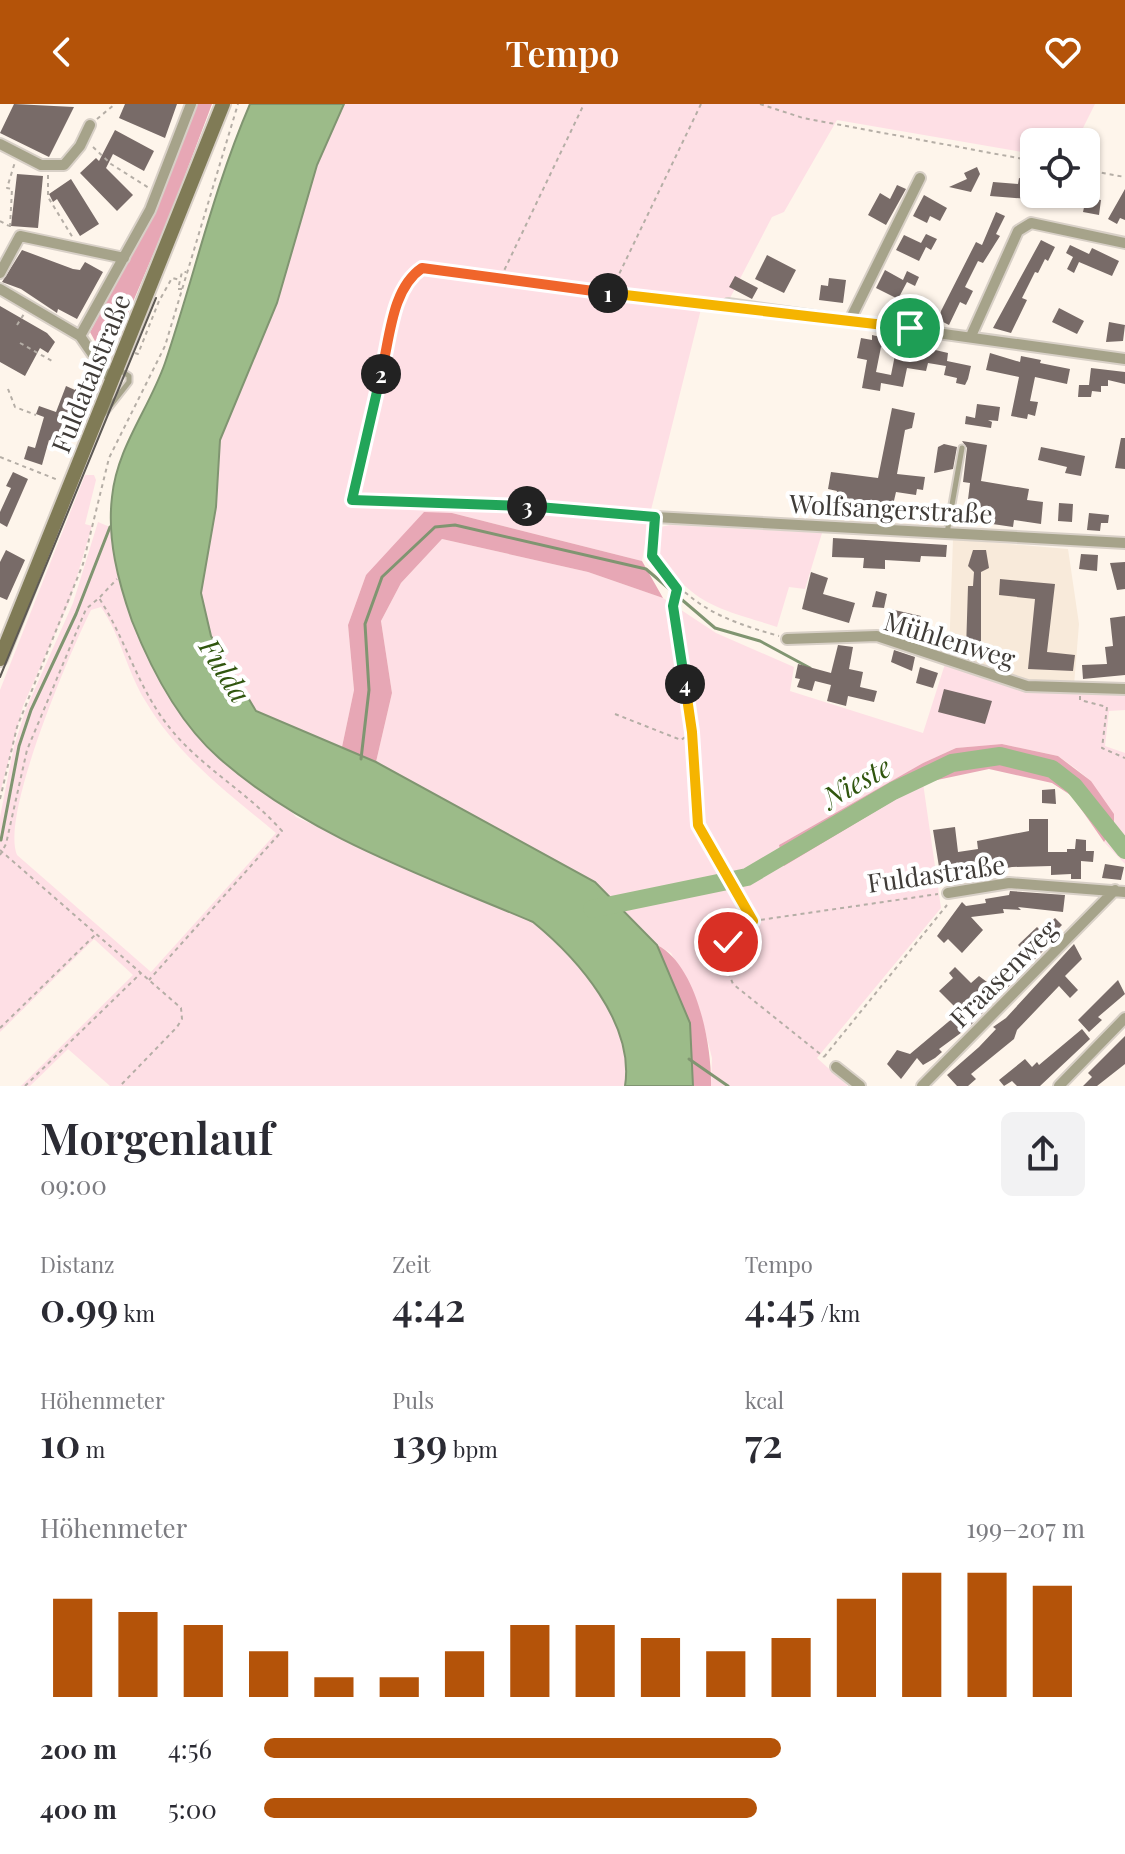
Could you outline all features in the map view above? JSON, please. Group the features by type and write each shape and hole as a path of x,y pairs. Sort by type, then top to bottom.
{"main road":[{"name":"Fuldatalstraße","path":"0,659 223,104"}],"street":[{"path":"80,336 157,192 191,104"},
{"path":"0,144 41,165 64,165 80,146 90,125"},
{"path":"850,320 920,178"},
{"path":"971,336 1018,231 1031,223 1125,243"},
{"path":"0,273 20,236 124,258"},
{"path":"0,289 80,336 107,375 116,373"},
{"path":"728,304 1125,359"},
{"name":"Wolfsangerstraße","path":"655,517 1125,543"},
{"name":"Mühlenweg","path":"787,639 877,636 1027,686 1125,689"},
{"name":"Fuldastraße","path":"948,893 1009,883 1120,891"},
{"name":"Fraasenweg","path":"922,1086 1120,891"},
{"path":"1059,1086 1125,1018"},
{"path":"836,1067 860,1086"}],"lane":[{"path":"947,534 962,448"}],"path":[{"path":"90,125 115,104"},
{"path":"0,799 20,717 83,564 109,458 165,346 238,104"},
{"path":"500,278 584,104"},
{"path":"610,293 701,104"},
{"path":"760,104 803,118 1020,158"},
{"path":"91,145 111,164 157,192"},
{"path":"0,221 10,227 12,189 7,188 12,169"},
{"path":"1100,173 1125,177"},
{"path":"48,174 48,197 80,249"},
{"path":"728,304 610,293 422,268 408,277 401,291 352,500 537,506 655,517 652,556 677,589 707,612 787,639"},
{"path":"183,289 178,289 182,272 187,272"},
{"path":"172,278 180,280"},
{"path":"17,325 29,306"},
{"path":"20,343 52,361"},
{"path":"8,389 15,407 36,415"},
{"path":"0,457 62,482"},
{"path":"117,579 86,609 39,718 27,750 1,852 181,1008 182,1019 120,1086"},
{"path":"677,589 674,600 692,732 698,825 753,921 728,942 722,957 733,984 824,1057 947,907 948,893"},
{"path":"99,598 166,722 192,752 269,816 282,831 149,980"},
{"path":"1079,687 1080,700 1108,704 1102,748 1125,758"},
{"path":"615,714 681,740 692,732"},
{"name":"Fuldastraße","path":"753,921 948,893"},
{"path":"0,1028 96,934"},
{"path":"25,1086 141,973"}],"shaded area":[{"path":"196,104 212,104 172,210 107,363 90,332 154,213"},
{"path":"344,104 1095,104 1083,128 1020,128 1020,152 837,120 784,212 772,217 729,300 718,299 713,310 701,309 651,510 642,561 452,513 366,575 348,625 354,690 342,747 256,711 211,636 201,593 205,551 216,507 220,440 277,303 317,165"},
{"path":"85,475 94,475 96,480 85,524 92,526 70,600 23,706 0,793 0,690"},
{"path":"424,512 452,513 642,561 663,598 588,572 442,539 401,583 381,621 392,693 376,762 342,747 354,690 348,625 366,575"},
{"path":"98,522 110,527 124,598 139,637 296,817 533,922 584,973 612,1016 626,1062 625,1086 110,1086 68,1049 30,1086 21,1086 133,975 94,939 0,1032 0,817 14,746 26,709 73,603","holes":["101,607 139,690 173,740 205,773 276,833 151,972 17,855 14,835 18,806 40,733 91,610"]},
{"path":"660,527 822,533 805,589 789,587 777,627 709,603 684,585 657,553"},
{"path":"442,539 588,572 663,598 716,633 794,667 790,691 923,733 945,664 1024,689 1125,695 1125,710 1109,711 1105,746 1125,753 1125,864 1104,842 1114,827 1091,781 1058,756 1002,744 956,748 923,763 779,845 855,824 923,783 941,908 817,1058 848,1086 711,1086 712,1058 699,1007 671,953 657,945 595,882 376,762 392,693 381,621 401,583"},
{"path":"953,539 1068,549 1079,624 1074,685 1029,682 949,655"},
{"path":"1002,744 1058,756 1091,781 1114,814 1114,827 1104,842 1072,796 1052,783 989,769 923,783 784,866 779,845 923,763 956,748"},
{"path":"657,945 671,955 692,988 709,1049 711,1086 693,1086 690,1023"}],"water":[{"name":"Fulda","path":"250,104 344,104 317,165 277,303 220,440 216,507 201,593 211,636 256,711 376,762 595,882 657,945 690,1023 693,1086 625,1086 626,1062 612,1016 584,973 533,922 368,852 253,786 191,729 157,676 140,639 122,591 112,544 111,513 115,479 120,461 165,363 215,200"}],"building":[{"path":"14,104 74,107 49,157 0,133"},
{"path":"125,104 177,104 165,138 119,118"},
{"path":"115,130 154,151 144,171 113,154 106,168 133,195 117,211 80,173 96,158 99,161"},
{"path":"977,167 980,174 971,192 949,187 967,179 964,173"},
{"path":"17,174 43,176 38,228 11,226"},
{"path":"1020,178 1020,198 990,196 993,182 1018,184"},
{"path":"71,179 99,224 80,236 57,199 53,202 49,194"},
{"path":"897,185 906,189 886,225 868,215 880,193 890,199"},
{"path":"1125,189 1125,220 1120,218 1117,224 1108,219"},
{"path":"924,195 947,208 940,221 930,216 927,223 913,216"},
{"path":"1084,208 1100,208 1099,215 1083,212"},
{"path":"996,212 1005,216 996,234 1000,236 983,263 978,261 965,287 973,291 966,305 960,302 949,325 939,320 941,311 976,242 982,245"},
{"path":"926,234 937,239 931,250 926,247 919,261 896,250 904,235 921,243"},
{"path":"1041,240 1055,247 1048,261 1045,259 1038,273 1035,272 1022,298 1027,300 1011,333 993,328"},
{"path":"1070,245 1089,254 1092,248 1119,261 1112,276 1079,262 1074,273 1067,269 1073,257 1066,253"},
{"path":"22,250 73,269 80,270 85,262 103,272 77,319 58,309 57,313 21,289 2,282"},
{"path":"767,255 796,270 784,293 755,279"},
{"path":"885,270 903,280 907,271 919,277 915,286 907,282 898,299 876,288"},
{"path":"735,276 758,288 752,299 729,287"},
{"path":"829,278 846,280 843,303 819,300 821,285 828,286"},
{"path":"0,306 47,333 55,342 48,353 40,348 25,376 0,362"},
{"path":"1059,308 1084,321 1077,334 1052,322"},
{"path":"1109,322 1125,325 1123,341 1106,342"},
{"path":"872,335 948,353 947,361 971,366 968,379 965,385 956,383 957,378 944,375 946,366 928,363 926,371 907,368 903,387 881,383 880,391 862,388 867,360 857,358 861,338 872,340","holes":["881,347 896,350 891,375 876,372"]},
{"path":"990,353 1020,362 1021,356 1041,360 1040,363 1070,369 1067,384 1035,377 1030,401 1038,402 1035,416 1028,414 1027,419 1011,416 1019,377 986,370"},
{"path":"1091,368 1125,372 1125,384 1108,380 1108,386 1101,386 1101,392 1092,391 1091,397 1078,397 1079,385 1089,385"},
{"path":"78,384 85,393 67,435 68,442 63,445 49,440 42,465 24,459 28,446 35,448 44,417 36,414 39,406 56,412 66,386 75,390"},
{"path":"977,404 1000,407 998,421 988,420 992,422 991,428 965,424 966,416 975,418"},
{"path":"892,408 915,413 912,428 905,430 897,474 925,477 923,490 917,489 916,495 896,492 890,518 833,510 837,491 828,489 831,472 878,478"},
{"path":"1121,438 1125,438 1125,469 1115,468"},
{"path":"962,441 987,445 981,481 1029,489 1027,500 1043,502 1041,524 1014,520 1013,527 972,521 972,517 966,516 970,483 963,482 967,448"},
{"path":"944,444 957,447 953,469 934,473 938,447"},
{"path":"1041,447 1085,456 1081,476 1065,473 1067,467 1038,460"},
{"path":"13,472 28,479 7,527 0,523 0,512 11,488 6,486"},
{"path":"1059,503 1073,504 1072,522 1058,521"},
{"path":"1089,513 1109,515 1108,523 1101,523 1100,531 1087,530"},
{"path":"833,538 947,545 946,557 921,556 920,562 885,560 885,569 863,568 864,558 832,557"},
{"path":"6,550 25,560 7,600 0,597 0,562"},
{"path":"973,550 986,550 989,568 981,572 981,651 966,650 968,586 973,586 974,572 968,566"},
{"path":"1081,554 1098,555 1097,571 1079,569"},
{"path":"1125,562 1125,589 1117,590 1110,563"},
{"path":"811,572 828,578 823,594 855,603 849,623 802,609"},
{"path":"1000,579 1055,584 1047,652 1075,655 1073,671 1028,669 1035,599 999,595"},
{"path":"876,591 887,594 884,608 872,607"},
{"path":"890,609 921,616 917,632 886,625"},
{"path":"1125,616 1125,675 1083,679 1082,665 1107,664 1105,647 1113,646 1110,618"},
{"path":"838,645 853,647 849,669 863,672 860,687 877,691 874,702 848,696 846,706 827,701 831,685 815,681 812,691 797,687 800,679 795,678 798,664 831,673"},
{"path":"894,650 915,657 912,671 891,662"},
{"path":"920,667 938,673 933,688 916,683"},
{"path":"944,689 992,701 985,724 938,712"},
{"path":"1055,789 1056,804 1042,803 1042,790"},
{"path":"1029,819 1048,819 1048,852 1067,852 1067,849 1075,849 1076,839 1086,840 1086,851 1094,851 1093,862 1081,861 1081,879 1071,879 1071,874 1051,875 1051,866 1012,867 969,878 967,870 940,873 933,830 955,827 958,852 978,849 977,841 1029,831"},
{"path":"1105,864 1124,867 1121,880 1102,878"},
{"path":"1010,891 1065,895 1063,912 1018,907 1021,910 1003,909 1004,913 971,917 983,930 962,953 948,939 944,943 937,936 962,902 966,906 986,903 985,899 1009,895"},
{"path":"1055,918 1062,925 1048,939 1052,942 1034,960 1031,957 1027,961 1018,952 1021,948 1018,945 1037,927 1041,931"},
{"path":"1074,944 1082,959 1065,976 1078,990 1070,998 1059,986 1017,1030 1014,1039 971,1074 976,1079 968,1086 957,1086 947,1075 979,1047 996,1029 993,1027 1006,1018"},
{"path":"955,967 971,983 979,976 991,985 1007,971 1015,980 969,1027 939,1049 942,1052 923,1065 917,1058 901,1079 887,1064 897,1050 910,1054 960,1012 939,991 953,978 949,973"},
{"path":"1118,980 1125,994 1098,1017 1102,1020 1089,1032 1078,1020"},
{"path":"1082,1029 1090,1039 1040,1086 1017,1086 1012,1081 1004,1086 999,1080 1025,1059 1032,1067 1037,1062 1039,1065"},
{"path":"1125,1036 1125,1064 1097,1086 1083,1086 1092,1077 1088,1073"}],"waterway":[{"path":"361,759 369,690 365,624 382,577 435,527 455,525 646,569 715,628 760,641 810,668"},
{"path":"1,840 19,746 31,710 76,614 110,527"},
{"name":"Nieste","path":"592,909 747,877 893,791 952,763 1000,756 1052,769 1074,786 1125,850"},
{"path":"689,1059 728,1086"}],"tram line":[{"path":"0,677 156,298"}],"route":[{"path":"728,942 753,921 698,825 692,732 673,606 677,589 652,556 655,517 537,506 352,500 401,291 408,277 422,268 910,328"}]}
